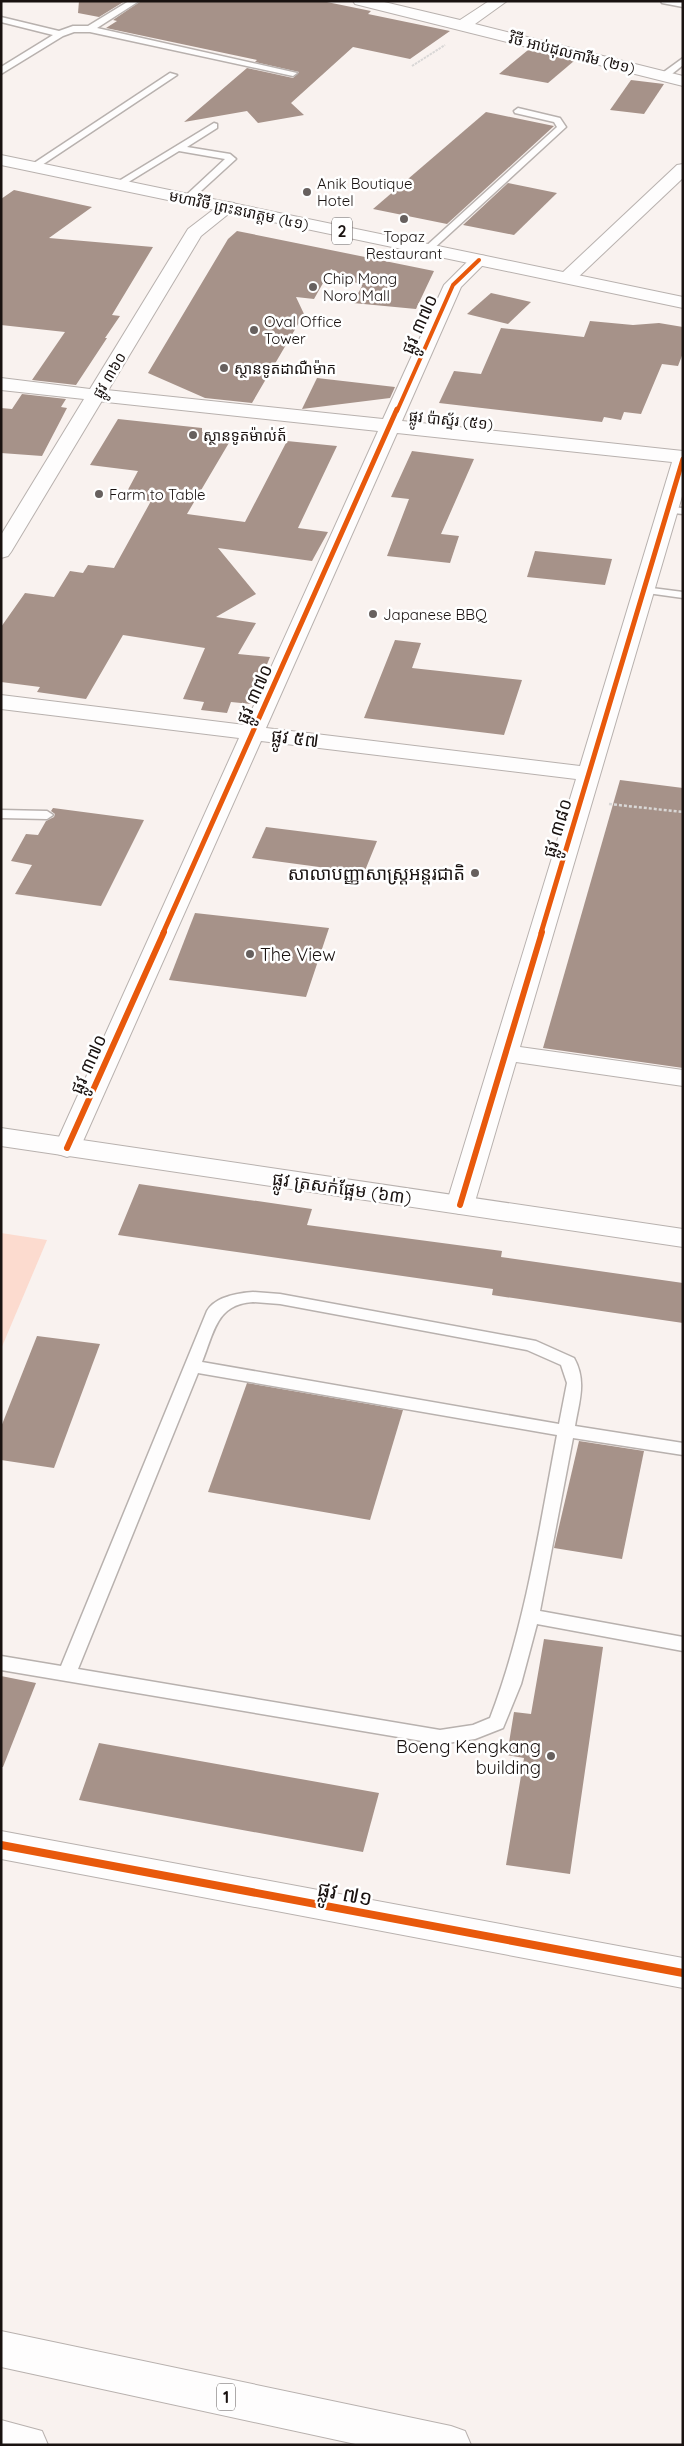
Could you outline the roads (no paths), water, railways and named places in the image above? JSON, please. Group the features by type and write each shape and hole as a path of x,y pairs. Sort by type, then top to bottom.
{"main road":[{"name":"វិថី អាប់ដុលការីម (២១)","path":"360,1 683,80"},
{"path":"468,26 500,1"},
{"name":"មហាវិថី ព្រះនរោត្តម (៤១)","path":"1,160 683,302"},
{"path":"567,278 683,169"},
{"name":"ផ្លូវ ៣៦០","path":"1,552 194,233 228,207"},
{"name":"ផ្លូវ ៣៧០","path":"67,1148 454,285 479,260"},
{"name":"ផ្លូវ ប៉ាស្ទ័រ (៥១)","path":"1,384 683,458"},
{"name":"ផ្លូវ ៣៨០","path":"460,1205 644,590 675,510 683,458"},
{"name":"ផ្លូវ ៥៧","path":"1,702 589,774"},
{"path":"506,1053 683,1078"},
{"name":"ផ្លូវ ត្រសក់ផ្អែម (៦៣)","path":"1,1137 683,1238"},
{"name":"ផ្លូវ ៧១","path":"1,1845 683,1973"},
{"name":"1","path":"1,2349 451,2445"},
{"path":"1,2439 28,2445"}],"lane":[{"path":"90,29 135,1"},
{"path":"665,1 683,5"},
{"path":"1,19 60,34"},
{"path":"1,71 60,34 73,29 90,29 293,73"},
{"path":"664,76 683,61"},
{"path":"34,167 173,75"},
{"path":"428,249 562,127 557,120 518,111"},
{"path":"119,184 214,126"},
{"path":"178,148 227,156 231,159 187,199"},
{"path":"644,590 683,595"},
{"path":"1,814 47,815"},
{"path":"1,1663 440,1737 475,1732 497,1723 512,1684 531,1616 575,1383 568,1362 530,1344 280,1299 250,1297 231,1299 214,1311 67,1674"},
{"path":"192,1366 567,1431 683,1448"},
{"path":"531,1616 683,1644"}],"place":[{"name":"Anik Boutique Hotel","path":"307,192"},
{"name":"Topaz Restaurant","path":"404,219"},
{"name":"Chip Mong Noro Mall","path":"313,287"},
{"name":"Oval Office Tower","path":"254,330"},
{"name":"ស្ថានទូតដាណឺម៉ាក","path":"224,368"},
{"name":"ស្ថានទូតម៉ាល់ត៍","path":"193,435"},
{"name":"Farm to Table","path":"99,494"},
{"name":"Japanese BBQ","path":"373,614"},
{"name":"សាលាបញ្ញាសាស្ត្រអន្តរជាតិ","path":"475,873"},
{"name":"The View","path":"250,954"},
{"name":"Boeng Kengkang building","path":"551,1756"}]}
